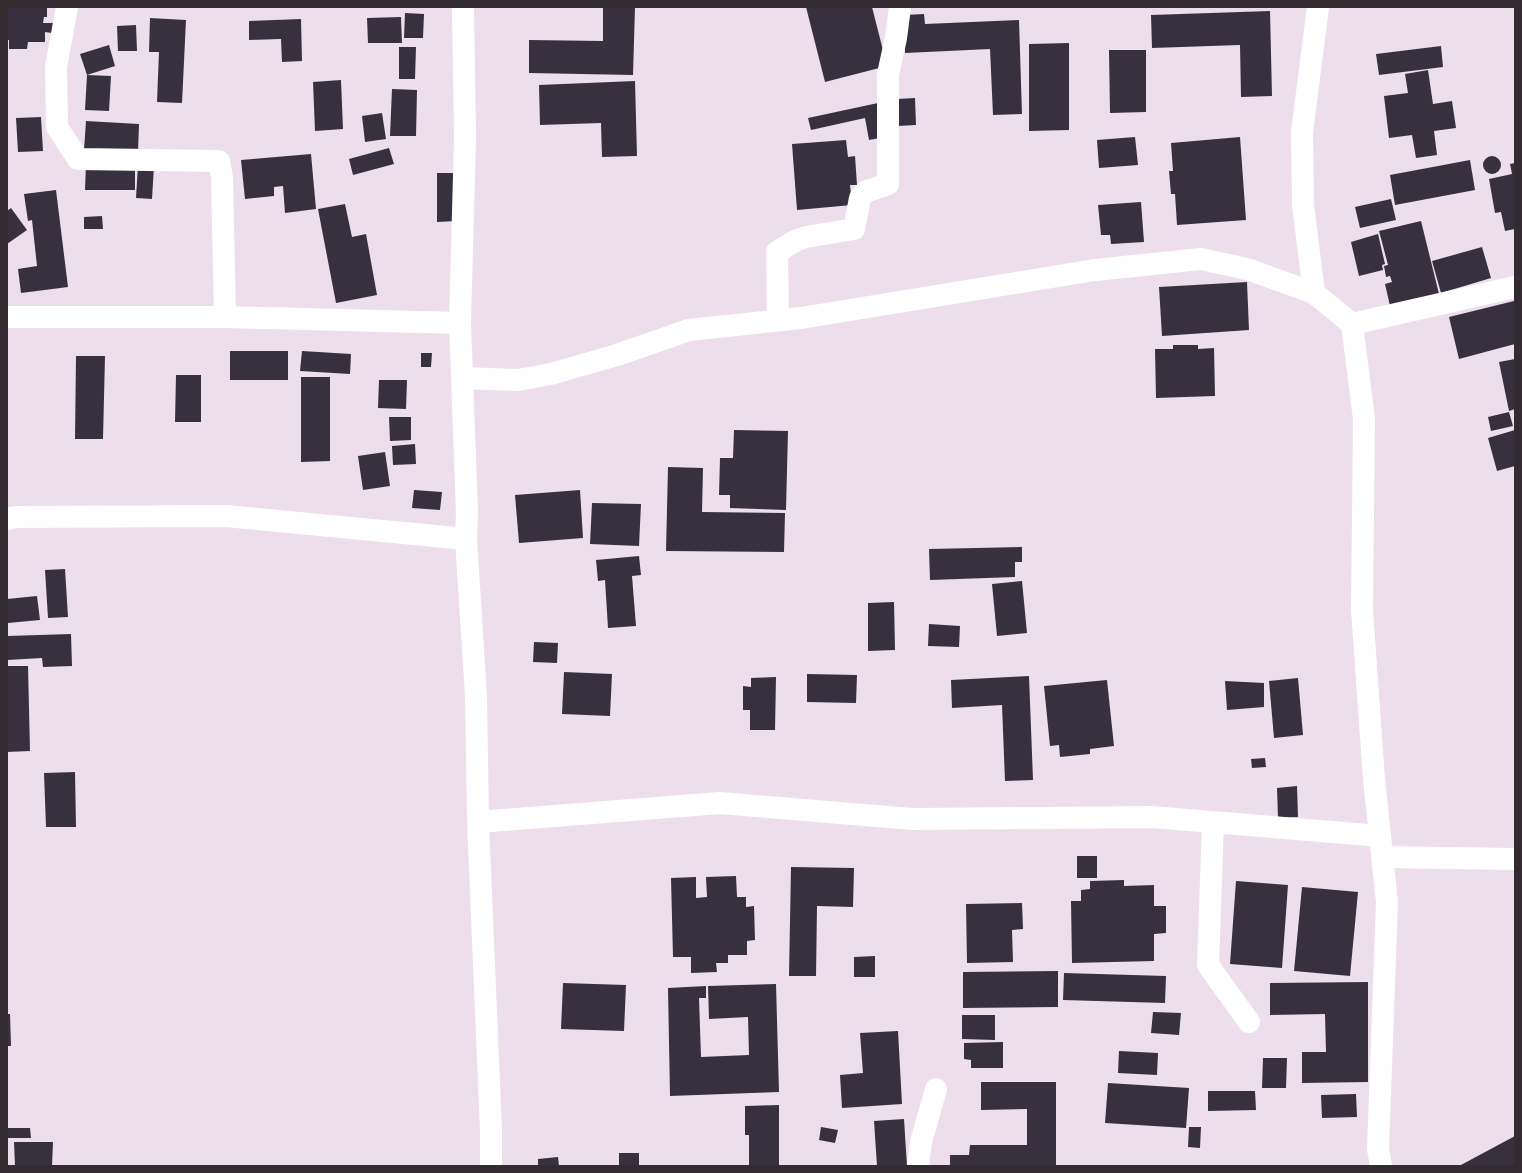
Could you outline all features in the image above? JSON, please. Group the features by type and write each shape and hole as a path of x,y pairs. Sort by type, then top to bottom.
{"street":[{"path":"66,7 56,67 57,128 78,159 218,161 222,177 225,317"},
{"path":"463,7 465,138 460,323 467,513 466,539 476,696 478,822 491,1131 491,1166"},
{"path":"778,320 777,252 806,236 854,229 860,198 865,192 888,184 888,74 896,38 900,7"},
{"path":"1314,293 1303,205 1302,132 1318,7"},
{"path":"462,378 518,380 551,374 617,355 689,330 808,317 1095,270 1201,260 1247,269 1314,293 1352,324 1364,419 1362,610 1374,779 1387,902 1378,1149 1382,1166"},
{"path":"1352,324 1515,287"},
{"path":"7,318 225,317 460,323"},
{"path":"7,519 16,517 226,516 466,539"},
{"path":"478,822 720,803 912,819 1152,817 1213,823 1381,846 1515,859"},
{"path":"1213,823 1208,964 1249,1022"},
{"path":"918,1166 921,1142 936,1089"}],"building":[{"path":"7,7 47,7 47,17 44,17 43,23 53,23 52,33 45,32 45,42 28,42 27,49 9,49 9,40 7,40"},
{"path":"603,7 635,7 633,75 529,73 529,40 603,41"},
{"path":"806,7 872,7 887,66 825,82"},
{"path":"1270,11 1272,96 1241,97 1240,45 1152,48 1151,15"},
{"path":"405,13 424,14 423,38 404,38"},
{"path":"924,14 925,24 1019,20 1022,114 993,115 990,49 905,53 904,15"},
{"path":"401,17 402,43 368,43 367,18"},
{"path":"150,18 186,20 182,103 157,102 159,52 149,52"},
{"path":"301,19 302,61 282,62 281,39 249,40 249,21"},
{"path":"136,25 137,51 118,51 117,26"},
{"path":"1069,43 1069,130 1029,131 1029,44"},
{"path":"109,45 115,66 87,75 80,54"},
{"path":"1441,46 1443,67 1379,75 1376,54"},
{"path":"399,47 416,47 415,79 399,79"},
{"path":"1109,50 1146,50 1146,112 1110,113"},
{"path":"1428,70 1433,104 1452,101 1456,128 1434,131 1437,155 1416,158 1412,135 1389,138 1384,96 1408,93 1405,74"},
{"path":"87,75 111,76 109,111 85,110"},
{"path":"341,80 343,129 315,131 313,82"},
{"path":"635,81 637,156 602,157 601,123 540,125 539,85"},
{"path":"392,89 417,90 416,136 390,136"},
{"path":"915,98 916,125 898,126 897,99"},
{"path":"878,103 885,137 869,140 865,118 811,130 808,118"},
{"path":"382,113 386,139 365,142 362,116"},
{"path":"41,117 43,151 18,152 16,118"},
{"path":"86,121 139,124 138,153 84,150"},
{"path":"1135,137 1138,165 1099,168 1097,140"},
{"path":"1240,137 1246,220 1177,225 1175,194 1171,194 1169,171 1173,171 1171,143"},
{"path":"846,140 848,157 855,156 857,185 850,185 852,205 797,210 792,144"},
{"path":"389,148 394,164 353,175 349,159"},
{"path":"311,154 316,209 285,213 283,186 274,187 274,196 245,199 241,160"},
{"path":"1492,156 1498,159 1501,165 1498,171 1492,174 1486,171 1483,165 1486,159"},
{"path":"1470,160 1475,190 1395,205 1390,175"},
{"path":"1515,163 1515,229 1505,231 1501,212 1495,213 1489,179 1512,174 1510,164"},
{"path":"86,164 135,164 135,190 85,190"},
{"path":"138,165 154,166 152,199 136,198"},
{"path":"437,173 457,173 457,221 437,222"},
{"path":"56,190 68,287 21,293 18,269 37,266 32,220 28,221 24,194"},
{"path":"1391,199 1396,220 1360,228 1355,207"},
{"path":"1141,202 1144,242 1111,244 1110,235 1101,235 1098,205"},
{"path":"345,204 352,237 366,234 377,295 336,303 318,209"},
{"path":"11,208 27,230 7,244 7,211"},
{"path":"102,216 103,229 84,229 84,217"},
{"path":"1421,221 1439,294 1390,306 1385,284 1392,282 1390,276 1386,277 1384,266 1388,265 1379,231"},
{"path":"1378,234 1385,264 1382,265 1383,270 1359,276 1351,242"},
{"path":"1482,247 1491,278 1441,293 1432,261"},
{"path":"1247,282 1249,330 1162,336 1159,287"},
{"path":"1514,301 1515,344 1459,359 1449,317"},
{"path":"1173,345 1198,345 1198,349 1214,348 1215,396 1156,398 1155,349 1173,349"},
{"path":"230,351 288,351 288,380 230,380"},
{"path":"302,351 351,354 350,374 300,371"},
{"path":"421,353 432,353 431,367 421,367"},
{"path":"76,356 105,356 103,439 75,439"},
{"path":"1515,359 1515,409 1509,411 1499,362"},
{"path":"176,375 201,375 201,422 175,422"},
{"path":"301,377 330,377 330,461 301,462"},
{"path":"379,380 407,380 406,409 378,408"},
{"path":"1509,412 1513,426 1491,431 1488,417"},
{"path":"389,417 411,417 411,440 390,441"},
{"path":"734,430 788,431 786,510 730,508 730,495 719,495 720,458 733,458"},
{"path":"1515,430 1515,466 1497,471 1488,438"},
{"path":"415,444 416,464 393,465 392,446"},
{"path":"385,452 390,486 363,490 358,456"},
{"path":"668,467 703,468 702,512 785,513 784,552 666,551"},
{"path":"414,490 442,492 440,510 412,508"},
{"path":"580,490 583,538 519,543 515,495"},
{"path":"592,503 641,504 639,546 590,544"},
{"path":"1022,547 1022,562 1015,562 1015,577 930,580 929,549"},
{"path":"639,556 641,575 632,576 636,626 608,628 605,580 598,581 596,560"},
{"path":"65,569 68,617 48,618 45,570"},
{"path":"1022,581 1027,633 997,636 992,584"},
{"path":"37,596 40,620 8,623 7,599"},
{"path":"894,602 895,650 868,651 868,603"},
{"path":"929,624 960,626 959,647 928,646"},
{"path":"71,634 72,666 43,667 42,658 7,660 7,636"},
{"path":"534,642 558,643 557,663 533,662"},
{"path":"7,666 28,666 30,751 7,752"},
{"path":"564,672 612,674 610,716 562,714"},
{"path":"807,674 857,675 856,703 807,702"},
{"path":"1029,676 1033,780 1005,781 1002,705 952,708 951,680"},
{"path":"776,677 775,730 750,730 750,710 743,710 743,686 751,687 751,678"},
{"path":"1298,678 1303,735 1274,738 1269,681"},
{"path":"1107,680 1114,746 1090,749 1090,754 1060,757 1059,745 1050,746 1044,686"},
{"path":"1225,681 1264,683 1264,707 1227,710"},
{"path":"1265,758 1266,767 1252,768 1251,759"},
{"path":"75,772 76,827 46,827 44,773"},
{"path":"1297,786 1298,817 1278,818 1277,788"},
{"path":"1077,856 1097,856 1097,878 1077,878"},
{"path":"791,867 854,868 853,907 817,906 816,976 789,976"},
{"path":"736,876 737,897 746,897 746,907 754,906 755,940 747,941 747,955 728,955 728,963 716,963 717,972 691,973 691,957 673,957 671,878 696,877 696,898 707,897 706,877"},
{"path":"1124,880 1124,886 1154,885 1154,906 1166,906 1166,933 1154,934 1154,961 1072,963 1071,901 1081,901 1081,890 1090,889 1090,881"},
{"path":"1236,881 1288,885 1282,968 1230,964"},
{"path":"1302,887 1358,892 1350,976 1294,971"},
{"path":"1022,903 1023,929 1012,930 1013,962 967,963 966,904"},
{"path":"875,956 875,977 854,977 854,957"},
{"path":"1058,971 1058,1007 963,1008 963,972"},
{"path":"1064,973 1166,976 1165,1003 1063,1000"},
{"path":"1368,982 1368,1082 1302,1083 1302,1052 1326,1052 1325,1014 1270,1015 1270,983"},
{"path":"563,983 626,985 624,1031 561,1029"},
{"path":"776,984 779,1092 670,1096 668,988 706,986 706,998 699,998 701,1057 749,1055 748,1017 709,1019 708,986"},
{"path":"1153,1012 1181,1013 1179,1035 1151,1033"},
{"path":"7,1014 10,1014 11,1046 7,1046"},
{"path":"962,1015 995,1015 995,1040 962,1039"},
{"path":"898,1031 902,1104 842,1108 840,1075 863,1073 860,1033"},
{"path":"1003,1042 1003,1068 971,1068 971,1060 964,1059 964,1043"},
{"path":"1119,1051 1158,1053 1157,1075 1118,1073"},
{"path":"1263,1058 1287,1058 1286,1088 1262,1088"},
{"path":"981,1082 1056,1082 1056,1166 950,1166 950,1155 969,1155 970,1145 1027,1145 1027,1109 981,1110"},
{"path":"1108,1083 1189,1088 1186,1128 1105,1123"},
{"path":"1208,1091 1255,1091 1256,1110 1208,1111"},
{"path":"1356,1094 1357,1117 1322,1118 1321,1095"},
{"path":"779,1105 779,1166 749,1166 749,1135 745,1135 745,1106"},
{"path":"904,1119 907,1166 877,1166 874,1121"},
{"path":"821,1127 838,1130 835,1143 819,1140"},
{"path":"1189,1127 1201,1127 1200,1148 1188,1147"},
{"path":"7,1128 30,1128 31,1138 7,1138"},
{"path":"1515,1136 1515,1166 1459,1166"},
{"path":"14,1142 53,1142 52,1166 15,1166"},
{"path":"619,1153 639,1153 639,1166 619,1166"},
{"path":"558,1157 559,1166 538,1166 538,1159"}]}
